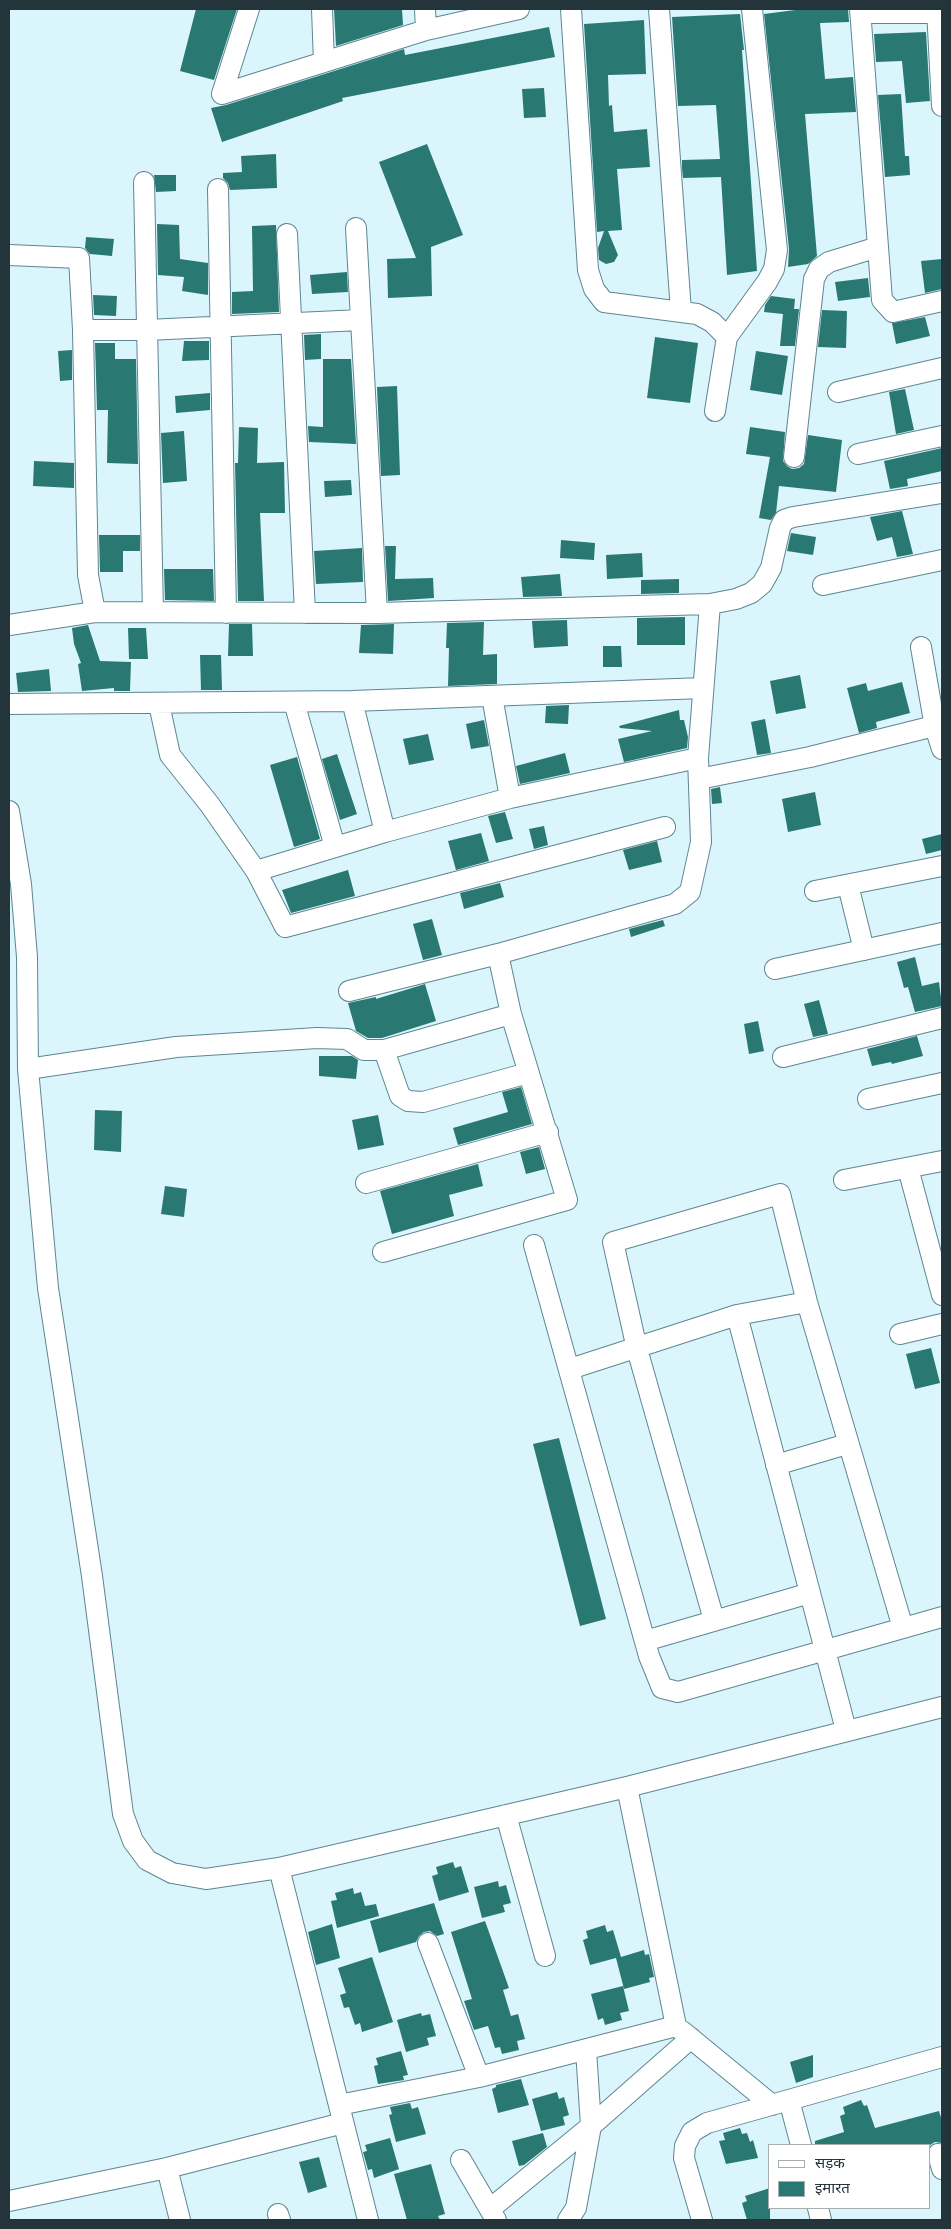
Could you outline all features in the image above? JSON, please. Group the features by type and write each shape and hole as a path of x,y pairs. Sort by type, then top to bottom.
{"street":[{"path":"250,9 222,94 426,30 519,9"},
{"path":"322,9 324,62"},
{"path":"425,9 426,30"},
{"path":"571,9 588,270 594,289 604,302 697,314 712,322 727,337"},
{"path":"664,9 659,9 681,311"},
{"path":"715,411 727,337 774,270 777,250 752,9"},
{"path":"942,106 939,11 860,11 882,300 893,312 942,301"},
{"path":"144,182 153,612"},
{"path":"218,189 226,613"},
{"path":"356,228 377,613"},
{"path":"288,234 305,613"},
{"path":"794,457 814,279 819,269 829,262 878,247"},
{"path":"9,255 79,258 83,330 88,575 96,612"},
{"path":"83,330 147,330 361,320"},
{"path":"838,392 942,368"},
{"path":"858,454 942,436"},
{"path":"9,625 96,612 377,613 710,604 736,600 751,593 762,584 771,568 780,528 784,520 942,493"},
{"path":"823,585 942,560"},
{"path":"349,990 498,954 675,904 690,892 701,842 698,758 710,604"},
{"path":"922,647 942,749"},
{"path":"9,704 352,701 703,688"},
{"path":"492,696 510,798"},
{"path":"352,701 385,832"},
{"path":"294,702 335,847"},
{"path":"158,704 170,755 180,770 210,805 256,871 285,927 665,827"},
{"path":"699,779 810,757 938,725"},
{"path":"256,871 385,832 510,798 698,758"},
{"path":"9,811 15,885 27,957 28,1069 48,1288 92,1576 123,1814 134,1841 147,1860 172,1873 206,1879 279,1868 627,1787 942,1706"},
{"path":"815,891 942,866"},
{"path":"848,885 864,950"},
{"path":"775,969 942,933"},
{"path":"383,1252 567,1200 511,1014 498,954"},
{"path":"28,1069 176,1047 317,1038 347,1039 364,1050 384,1050 511,1014"},
{"path":"783,1057 942,1018"},
{"path":"384,1050 400,1096 408,1101 423,1102 528,1073"},
{"path":"868,1099 942,1083"},
{"path":"366,1183 548,1132"},
{"path":"844,1180 942,1160"},
{"path":"908,1168 942,1295"},
{"path":"714,1620 637,1349 613,1242 780,1194 807,1302 847,1444 903,1628"},
{"path":"534,1245 645,1641 655,1674 662,1688 678,1692 942,1617"},
{"path":"570,1369 637,1349 737,1315 807,1302"},
{"path":"737,1315 846,1730"},
{"path":"900,1334 942,1324"},
{"path":"776,1464 847,1444"},
{"path":"645,1641 810,1593"},
{"path":"627,1787 684,2032 781,2102 801,2144"},
{"path":"506,1815 545,1956"},
{"path":"279,1868 368,2220"},
{"path":"428,1943 479,2077"},
{"path":"9,2202 167,2168 341,2114 586,2050 684,2032"},
{"path":"461,2160 493,2215 592,2126 684,2032"},
{"path":"568,2220 576,2208 592,2126 586,2050"},
{"path":"702,2220 684,2158 685,2146 692,2132 706,2124 942,2057"},
{"path":"167,2168 180,2220"}],"building":[{"path":"196,9 237,9 214,80 180,71"},
{"path":"334,9 402,9 403,25 336,46"},
{"path":"803,9 848,9 849,22 820,23 825,79 853,77 856,112 805,114 817,256 808,264 788,267 789,249 764,14"},
{"path":"740,14 744,50 742,50 757,271 727,275 721,177 683,178 682,168 682,160 720,159 716,105 678,106 672,17"},
{"path":"644,20 646,74 608,75 609,106 612,105 614,132 647,129 650,167 617,169 622,230 608,231 618,255 614,262 606,264 599,260 598,248 604,231 597,232 584,24"},
{"path":"549,27 555,57 342,98 343,101 222,142 211,108 226,105 404,49 405,55"},
{"path":"926,32 930,101 906,103 902,61 876,62 874,34"},
{"path":"544,88 546,117 524,118 522,89"},
{"path":"901,94 905,156 909,156 910,175 885,177 878,95"},
{"path":"427,144 463,235 431,247 432,296 388,298 387,259 416,258 379,162"},
{"path":"276,154 277,188 230,190 228,183 223,178 223,173 242,172 241,156"},
{"path":"154,175 176,175 176,191 156,192"},
{"path":"157,224 179,225 180,259 208,263 208,295 182,291 184,277 158,275"},
{"path":"276,225 279,312 232,314 232,292 253,291 252,226"},
{"path":"86,237 114,239 112,256 90,254 85,248"},
{"path":"942,259 942,289 925,293 921,261"},
{"path":"347,272 348,292 312,294 310,275"},
{"path":"868,278 870,297 838,301 835,282"},
{"path":"93,295 117,296 116,316 94,315"},
{"path":"771,296 795,299 794,309 799,309 795,346 780,346 783,314 764,312 765,305"},
{"path":"822,310 847,311 846,348 818,347"},
{"path":"925,317 930,336 896,344 892,323"},
{"path":"321,334 321,359 305,360 304,335"},
{"path":"655,337 698,343 690,403 647,398"},
{"path":"184,341 209,341 209,360 182,361"},
{"path":"95,343 115,343 115,359 136,359 138,464 107,463 108,410 97,410"},
{"path":"72,350 72,380 60,381 58,351"},
{"path":"756,351 788,356 782,395 750,390"},
{"path":"323,359 351,359 356,444 309,442 308,426 323,427"},
{"path":"397,386 400,475 381,476 377,387"},
{"path":"905,389 914,430 896,434 889,392"},
{"path":"210,393 210,410 176,413 175,396"},
{"path":"239,427 258,428 257,463 284,462 285,513 260,513 264,601 238,601 235,463 238,463"},
{"path":"750,427 785,432 783,461 792,469 799,468 804,464 808,435 842,440 836,492 779,486 776,513 771,520 759,518 770,457 746,454"},
{"path":"184,431 187,481 163,483 161,433"},
{"path":"942,448 942,471 907,479 908,486 890,489 884,461"},
{"path":"34,461 74,463 74,488 33,486"},
{"path":"351,480 352,495 325,497 324,481"},
{"path":"902,511 913,554 897,557 892,537 877,541 870,517"},
{"path":"791,533 816,537 813,555 787,551"},
{"path":"99,535 140,535 140,551 123,551 123,572 100,572"},
{"path":"561,540 595,543 594,560 560,558"},
{"path":"385,546 396,546 395,579 433,578 434,598 388,601"},
{"path":"362,548 363,582 316,584 314,551"},
{"path":"642,553 643,577 607,579 606,555"},
{"path":"164,569 213,569 214,601 165,600"},
{"path":"560,574 562,596 523,597 521,577"},
{"path":"679,579 679,593 641,594 641,580"},
{"path":"685,617 685,645 637,645 637,618"},
{"path":"567,620 568,646 534,648 532,621"},
{"path":"484,622 483,655 497,654 497,684 448,686 449,648 446,648 447,623"},
{"path":"229,624 252,624 253,656 228,656"},
{"path":"394,624 393,654 359,653 361,625"},
{"path":"88,625 100,661 131,662 130,691 114,691 114,688 82,691 78,664 81,663 74,644 72,628"},
{"path":"128,628 146,628 148,659 129,659"},
{"path":"603,646 621,646 622,667 603,667"},
{"path":"200,655 221,655 222,690 201,690"},
{"path":"49,669 51,691 18,692 16,673"},
{"path":"800,675 806,708 776,714 770,681"},
{"path":"902,682 910,713 876,722 877,728 859,733 847,688 866,683 868,691"},
{"path":"569,705 568,724 545,723 546,706"},
{"path":"679,710 680,720 684,720 688,737 687,748 624,762 618,739 652,731 620,728 619,726"},
{"path":"765,719 771,753 757,755 751,722"},
{"path":"484,720 489,746 471,749 466,724"},
{"path":"428,734 434,760 409,765 403,739"},
{"path":"565,753 570,773 520,784 516,766"},
{"path":"337,754 357,814 340,820 322,759"},
{"path":"297,757 320,839 294,847 270,765"},
{"path":"720,787 722,803 712,804 711,789"},
{"path":"815,792 821,825 788,832 782,799"},
{"path":"505,812 513,839 496,843 488,816"},
{"path":"544,826 548,845 534,849 529,829"},
{"path":"481,833 489,861 456,870 448,841"},
{"path":"942,834 942,850 926,854 922,839"},
{"path":"657,841 662,862 629,870 623,850"},
{"path":"348,870 355,896 291,913 282,890"},
{"path":"500,883 504,897 464,909 460,893"},
{"path":"432,919 442,955 423,960 413,924"},
{"path":"663,920 665,926 631,937 629,929"},
{"path":"915,957 922,986 939,982 942,1006 915,1012 908,987 904,988 897,962"},
{"path":"425,984 436,1021 382,1038 368,1038 356,1031 348,1003 376,997 376,999"},
{"path":"819,1000 828,1034 813,1037 804,1004"},
{"path":"758,1021 764,1051 749,1054 744,1024"},
{"path":"917,1036 923,1056 892,1064 891,1062 872,1066 867,1049"},
{"path":"319,1056 352,1056 358,1060 356,1079 319,1076"},
{"path":"521,1087 532,1124 458,1145 453,1128 508,1112 502,1092"},
{"path":"95,1110 122,1111 121,1152 94,1150"},
{"path":"378,1115 384,1145 358,1150 352,1120"},
{"path":"539,1147 545,1169 526,1174 520,1152"},
{"path":"478,1164 483,1186 449,1195 454,1216 392,1234 380,1191"},
{"path":"165,1186 187,1189 184,1217 161,1214"},
{"path":"931,1348 940,1383 915,1389 906,1354"},
{"path":"559,1438 606,1619 580,1626 533,1444"},
{"path":"453,1862 455,1868 461,1866 469,1892 439,1901 432,1876 438,1874 436,1867"},
{"path":"498,1881 499,1887 506,1885 511,1903 503,1905 505,1912 482,1918 474,1887"},
{"path":"353,1888 354,1894 361,1892 365,1906 376,1904 379,1916 337,1928 331,1901 337,1900 335,1893"},
{"path":"434,1903 444,1934 437,1936 430,1931 424,1932 416,1942 379,1953 370,1921"},
{"path":"485,1921 509,1988 503,1990 511,2016 518,2014 525,2039 517,2041 519,2050 502,2054 500,2047 495,2048 488,2026 474,2030 464,2001 472,1999 451,1932"},
{"path":"332,1924 340,1958 316,1965 308,1932"},
{"path":"605,1925 607,1932 613,1930 621,1957 644,1950 645,1955 649,1954 654,1977 649,1978 650,1982 624,1989 616,1958 590,1965 583,1940 588,1938 586,1931"},
{"path":"372,1957 393,2022 362,2032 360,2023 355,2025 349,2007 344,2008 340,1995 346,1993 338,1968"},
{"path":"623,1986 629,2011 620,2013 622,2020 605,2025 603,2018 598,2020 591,1994"},
{"path":"421,2013 422,2016 430,2014 436,2036 427,2038 429,2045 406,2052 397,2020"},
{"path":"401,2051 408,2075 403,2076 404,2080 378,2084 374,2066 378,2065 376,2058"},
{"path":"813,2055 813,2077 796,2083 790,2062"},
{"path":"521,2079 529,2105 498,2113 492,2089 496,2085"},
{"path":"557,2092 559,2099 564,2097 569,2115 563,2117 565,2125 541,2131 532,2099"},
{"path":"861,2100 864,2106 867,2105 875,2128 939,2111 942,2121 942,2143 815,2144 815,2141 844,2132 840,2116 845,2114 843,2107"},
{"path":"410,2103 412,2109 418,2107 426,2134 396,2142 389,2115 392,2114 390,2107"},
{"path":"740,2128 742,2134 747,2133 750,2142 753,2140 758,2158 726,2164 719,2141 725,2140 723,2133"},
{"path":"543,2133 547,2147 524,2165 519,2166 512,2141"},
{"path":"390,2138 399,2169 374,2178 372,2169 368,2170 363,2152 367,2151 365,2145"},
{"path":"319,2157 327,2187 308,2193 299,2162"},
{"path":"431,2164 445,2214 438,2216 440,2220 407,2220 394,2174"},
{"path":"768,2189 770,2220 747,2220 742,2203 747,2201 745,2196"}]}
